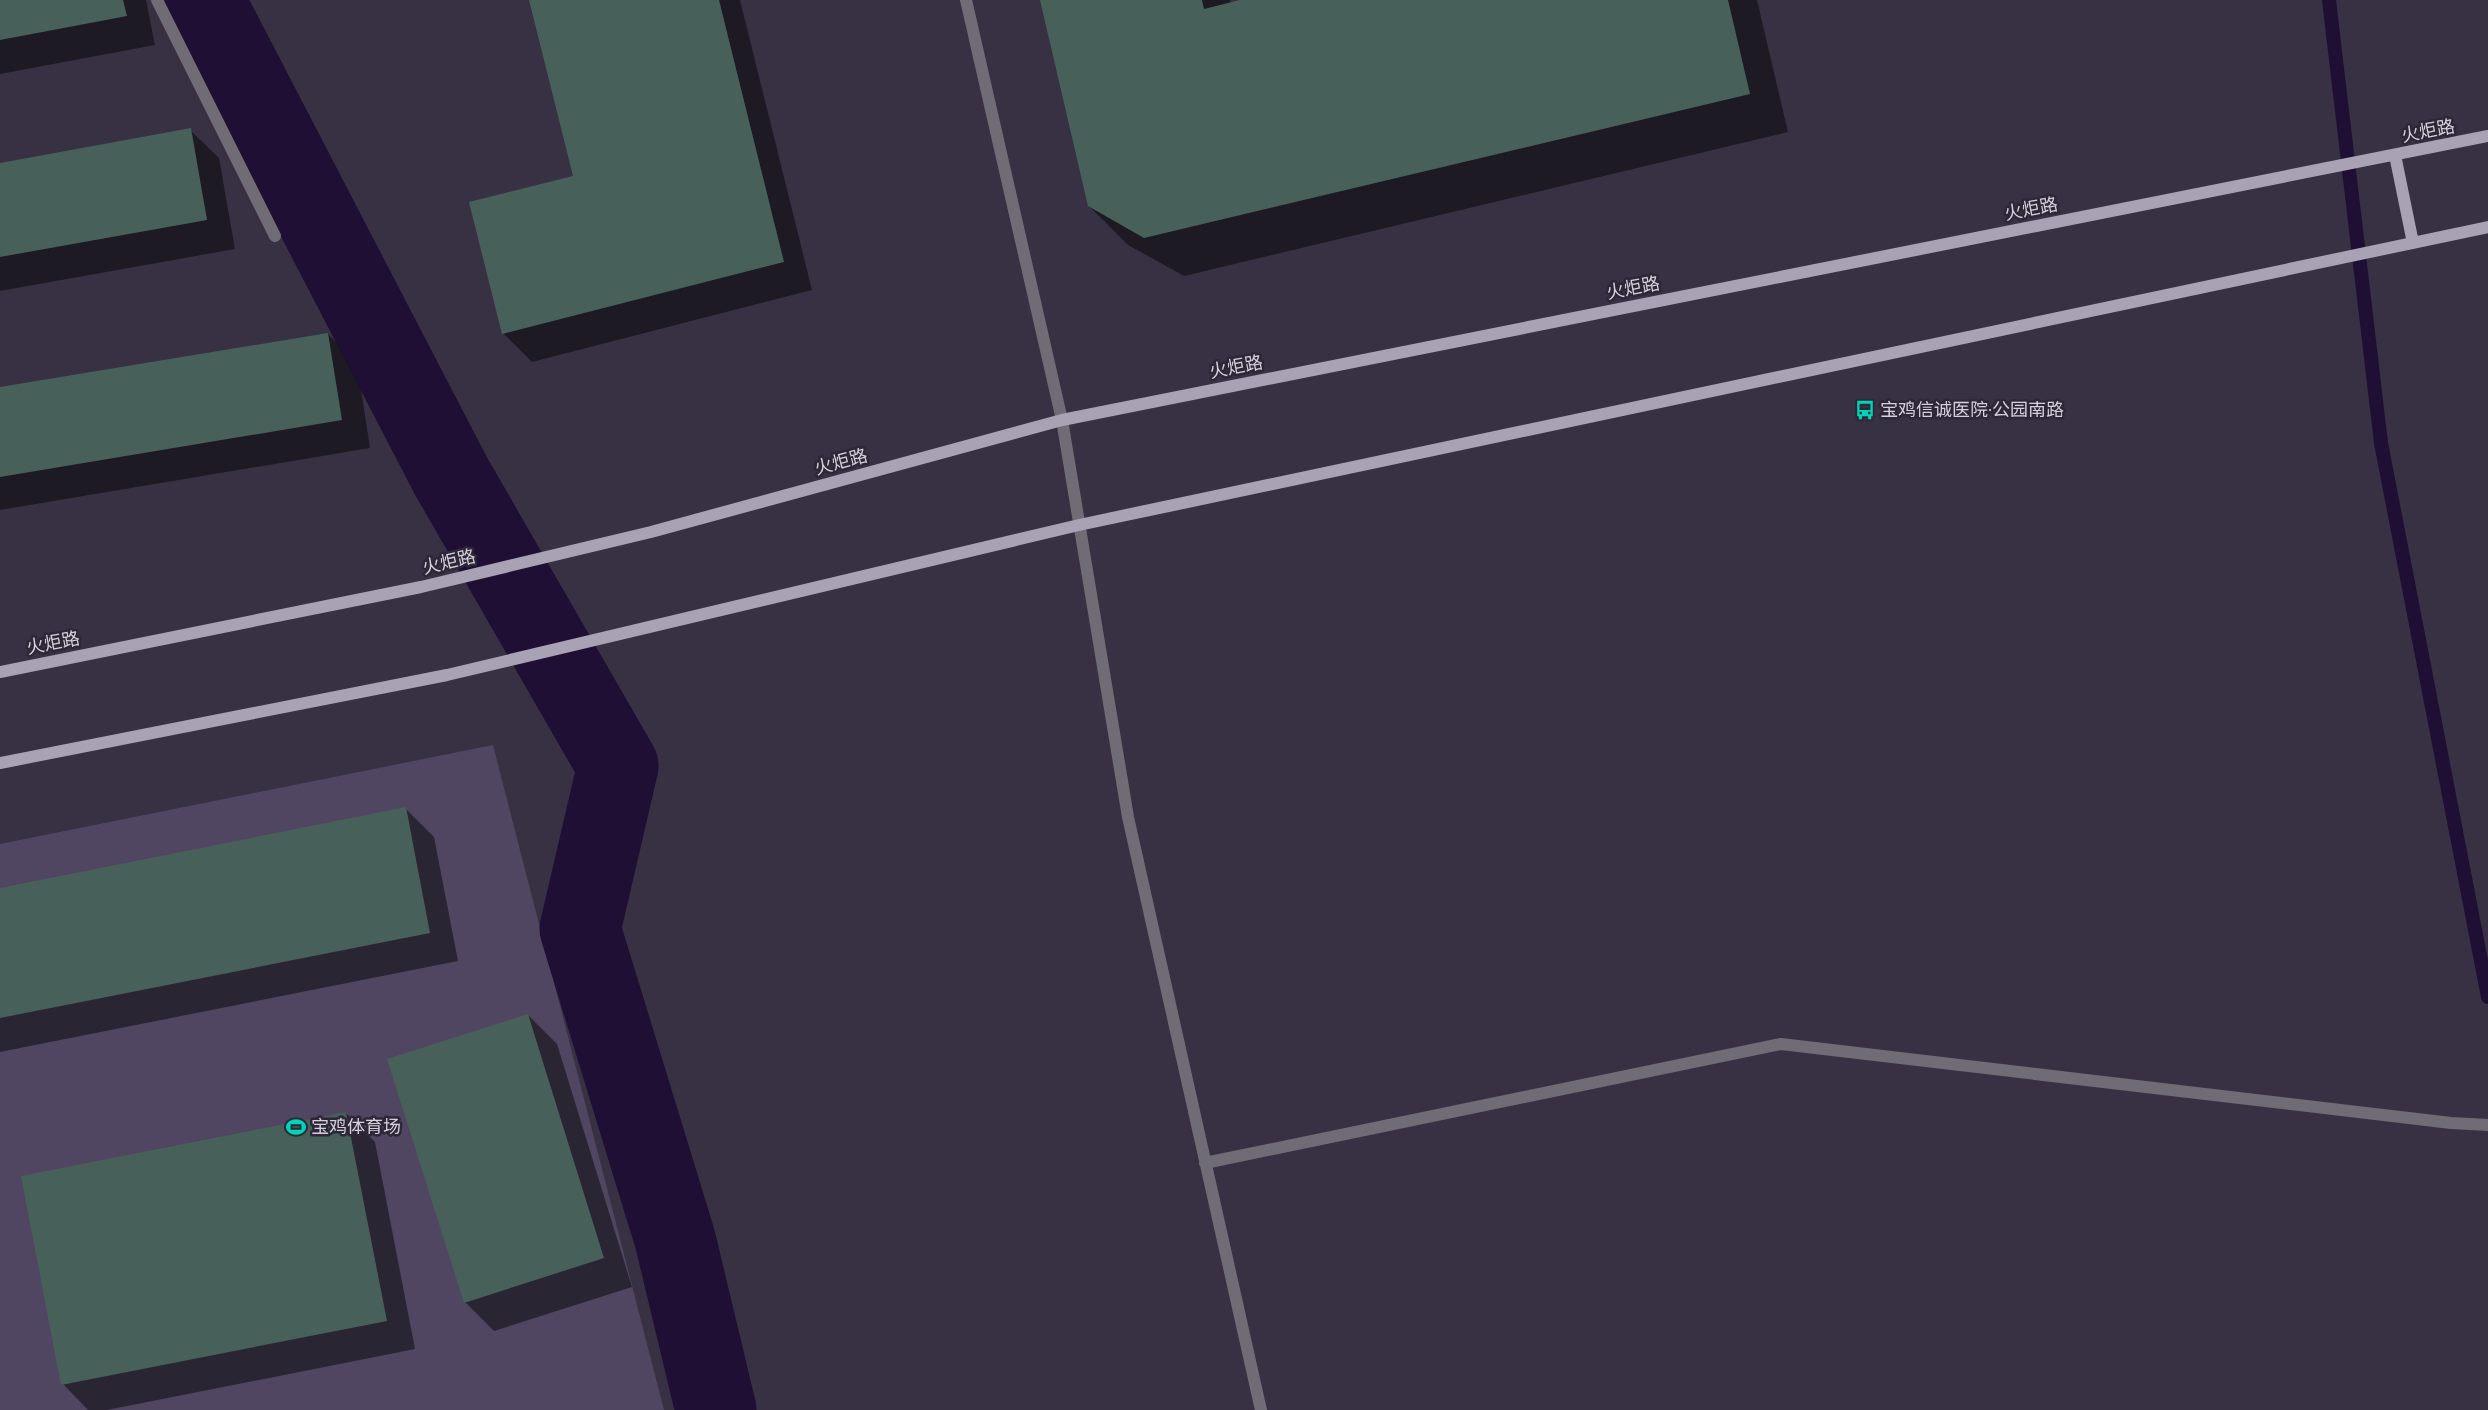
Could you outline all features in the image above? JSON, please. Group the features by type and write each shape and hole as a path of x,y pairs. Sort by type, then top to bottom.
{"main road":[{"name":"火炬路","path":"0,672 421,587 651,532 1062,420 2488,136"},
{"path":"2395,155 2413,243"},
{"path":"0,763 447,675 1079,525 2488,228"}],"street":[{"path":"157,0 275,236"},
{"path":"966,0 1062,420 1128,817 1261,1410"},
{"path":"1205,1163 1782,1044 2451,1123 2488,1125"}],"shaded area":[{"name":"宝鸡体育场","path":"493,745 664,1410 0,1410 0,844"}],"building":[{"path":"0,0 123,0 127,16 0,40"},
{"path":"529,0 719,0 784,262 502,334 469,202 573,176"},
{"path":"1040,0 1202,0 1204,9 1240,0 1728,0 1750,94 1144,238 1088,206"},
{"path":"191,128 207,220 0,257 0,163"},
{"path":"328,333 342,420 0,477 0,387"},
{"path":"406,807 430,933 0,1018 0,888"},
{"path":"528,1014 604,1258 464,1303 387,1059"},
{"path":"346,1112 387,1321 61,1385 21,1176"}],"waterway":[{"path":"205,0 451,476 618,766 580,929 675,1239 716,1410"},
{"path":"2329,0 2381,443 2488,997"}],"place":[{"name":"宝鸡信诚医院·公园南路","path":"1865,410"},
{"name":"宝鸡体育场","path":"296,1127"}]}
